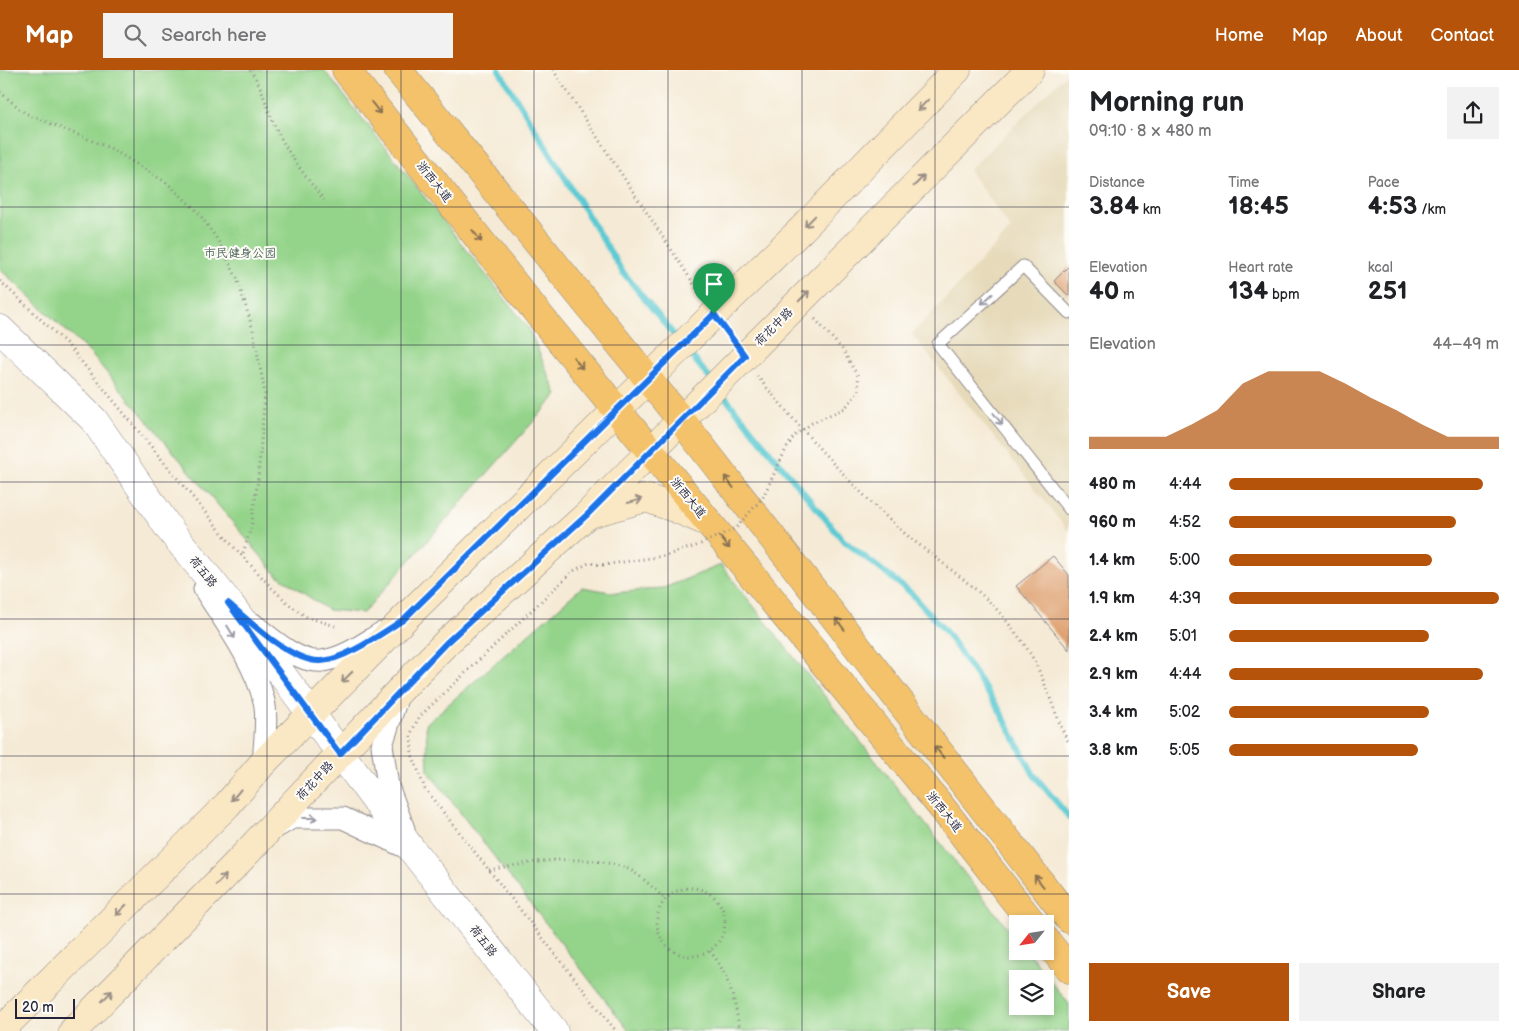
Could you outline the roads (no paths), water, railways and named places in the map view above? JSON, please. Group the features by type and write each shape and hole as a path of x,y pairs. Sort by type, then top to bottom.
{"highway":[{"name":"浙西大道","path":"346,70 535,310 1026,915"},
{"path":"398,70 681,420 1069,919"},
{"path":"1054,950 1069,969"}],"main road":[{"path":"0,1031 227,805 263,763 403,620 802,229 957,70"},
{"name":"荷花中路","path":"73,1031 265,834 446,643 588,514 1030,70"},
{"path":"588,514 646,498 709,523"}],"street":[{"name":"荷五路","path":"0,329 94,420 170,530 228,603 412,850 554,1031"},
{"path":"170,530 234,636 254,674 265,702 263,763"},
{"path":"228,603 288,652 321,661 341,656 403,620"},
{"name":"荷五路","path":"400,690 382,745 388,786 412,850"},
{"path":"265,834 292,818 343,818 412,850"}],"lane":[{"path":"1069,313 1023,266 938,344 1069,509"}],"waterway":[{"path":"499,70 622,271 678,340"},
{"path":"686,349 711,380"},
{"path":"719,390 843,540 911,593 946,632 999,709 1034,775 1069,817"}],"park label":[{"name":"市民健身公园","path":"240,253"}]}
